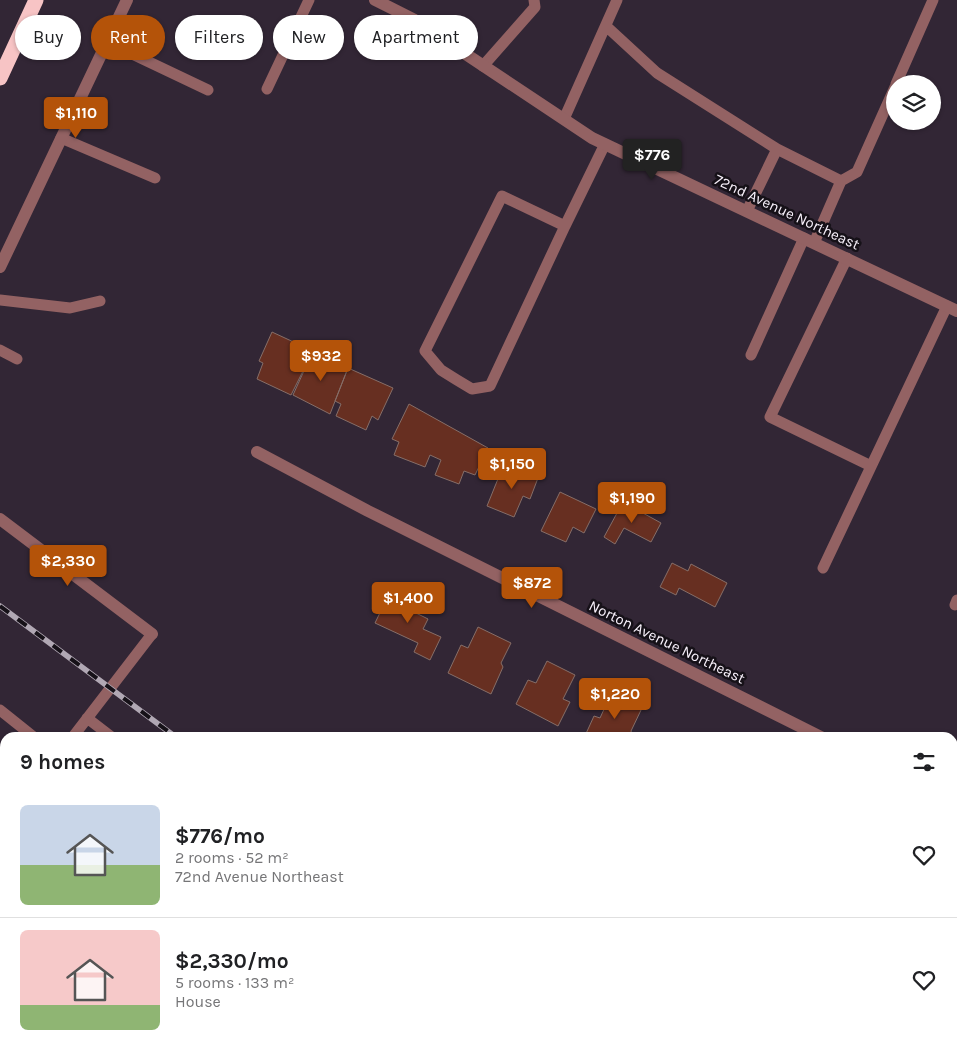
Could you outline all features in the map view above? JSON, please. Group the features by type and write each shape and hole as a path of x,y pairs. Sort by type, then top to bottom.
{"highway":[{"path":"0,78 36,0"}],"street":[{"path":"120,15 127,0"},
{"name":"72nd Avenue Northeast","path":"382,2 413,19 592,138 952,308"},
{"path":"0,267 98,60"},
{"name":"Norton Avenue Northeast","path":"256,452 368,512 810,732"},
{"path":"0,519 152,634"}],"lane":[{"path":"267,90 309,0"},
{"path":"483,66 535,7 534,0"},
{"path":"564,120 617,0"},
{"path":"900,75 934,0"},
{"path":"606,26 657,73 777,149 841,182"},
{"path":"145,60 208,90"},
{"path":"751,355 809,240 841,182 857,172 886,107"},
{"path":"61,138 156,178"},
{"path":"565,226 502,196 425,351 440,370 472,389 490,386 605,144"},
{"path":"747,211 777,149"},
{"path":"847,258 770,417 871,466"},
{"path":"0,300 70,308 100,302"},
{"path":"823,568 871,466 952,308"},
{"path":"0,350 17,359"},
{"path":"76,732 152,634"},
{"path":"0,710 28,732"},
{"path":"87,718 105,732"}],"building":[{"path":"272,332 313,351 291,395 257,379 263,363 259,361"},
{"path":"313,351 348,368 330,414 293,395"},
{"path":"348,368 393,388 378,420 372,416 366,430 336,416 341,404 335,401"},
{"path":"409,404 488,448 475,475 464,471 459,484 435,475 441,460 430,455 425,467 394,455 399,442 392,439"},
{"path":"504,464 538,478 530,499 523,496 514,517 487,506"},
{"path":"560,492 596,509 584,533 573,527 566,542 541,531"},
{"path":"623,502 661,523 651,542 624,528 615,544 604,537"},
{"path":"672,563 688,571 691,564 727,583 715,607 679,588 676,595 660,587"},
{"path":"391,590 414,601 410,610 428,619 423,629 441,637 430,660 414,652 418,643 375,623"},
{"path":"478,627 511,643 501,663 503,667 491,694 448,673 461,645 468,648"},
{"path":"547,661 575,675 563,699 570,702 558,726 516,704 528,680 536,683"},
{"path":"611,694 642,708 631,732 587,732 594,716 600,718"}],"railway":[{"path":"0,606 169,732"}]}
